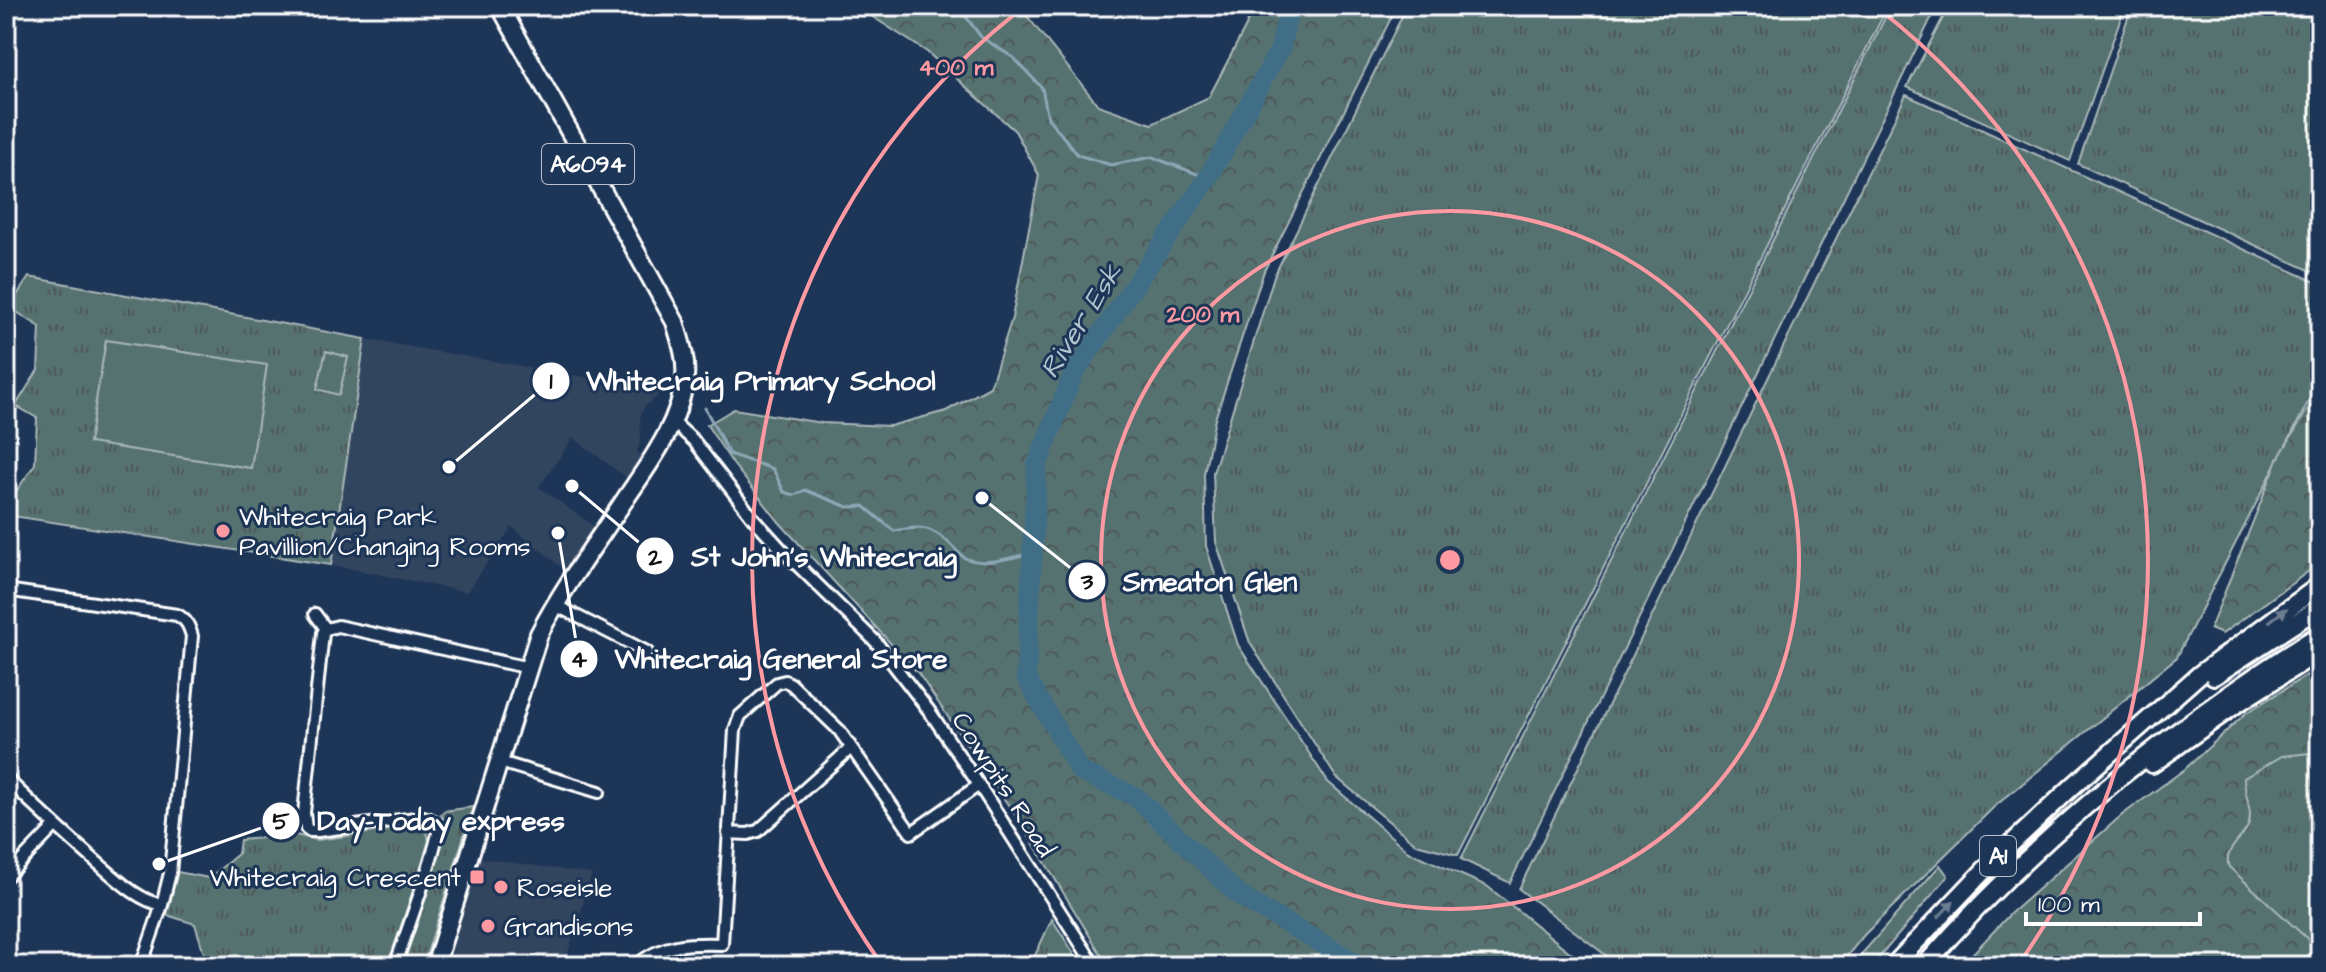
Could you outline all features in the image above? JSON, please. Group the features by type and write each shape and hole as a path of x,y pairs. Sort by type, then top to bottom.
{"main road":[{"name":"A6094","path":"435,966 539,634 658,450 673,422 685,375 685,356 675,322 500,6"},
{"name":"A1","path":"1893,966 1994,860 2200,674 2320,585"},
{"name":"A1","path":"2111,754 2225,668 2320,607"},
{"name":"A1","path":"1924,966 2005,880 2079,812 2188,723 2320,634"},
{"name":"A1","path":"2079,812 2320,651"}],"street":[{"name":"Cowpits Road","path":"673,422 694,441 753,518 783,551 876,642 930,712 1095,966"},
{"path":"6,590 177,615 190,626 192,636 170,873 141,966"},
{"path":"555,605 647,652"},
{"path":"315,614 326,629"},
{"path":"395,966 438,827 423,817 318,831 306,828 304,813 321,639 326,629 338,626 529,668"},
{"path":"636,966 653,953 669,947 686,943 722,944 737,722 777,683 785,681 791,684 839,730 911,833 979,785"},
{"path":"728,833 758,831 851,748"},
{"path":"500,762 599,792"},
{"path":"6,778 55,826 136,894 162,905"},
{"path":"6,877 55,826"}],"shaded area":[{"path":"365,339 660,390 657,397 644,407 640,417 641,440 637,452 642,456 627,478 573,438 539,487 595,527 566,571 512,527 467,592 331,565"},
{"path":"480,858 592,874 564,966 447,966"}],"green space":[{"path":"856,6 1013,6 1027,16 1098,105 1152,124 1209,97 1246,26 1252,6 1397,6 1264,271 1215,419 1204,474 1206,546 1238,645 1328,782 1409,852 1487,886 1587,966 1108,966 1024,828 918,673 780,523 733,464 707,425 734,409 822,423 890,426 946,411 990,387 1012,318 1039,175 1015,131 927,52"},
{"path":"1407,6 1888,6 1458,855 1416,844 1336,777 1250,643 1216,542 1213,473 1274,276"},
{"path":"1891,6 1937,6 1510,883 1461,859"},
{"path":"1949,6 2125,6 2070,161 1907,87"},
{"path":"2132,6 2320,6 2320,275 2078,164"},
{"path":"1906,95 2320,284 2320,379 2177,657 1994,807 1864,935 1839,966 1620,966 1519,889"},
{"path":"29,277 365,339 331,565 6,515 6,483 17,490 35,464 37,418 18,407 6,424 9,406 6,395 18,402 38,370 40,327 9,307"},
{"path":"106,340 267,365 251,468 89,443"},
{"path":"326,351 348,357 339,395 317,389"},
{"path":"2320,388 2320,563 2222,634 2210,629 2278,459"},
{"path":"2320,667 2320,748 2311,753 2282,756 2244,778 2249,822 2230,851 2228,861 2229,867 2313,944 2320,953 2320,966 1961,966 2011,913 2122,815 2185,769 2246,713"},
{"path":"2320,738 2320,966 2141,966 2246,758"},
{"path":"473,807 423,966 401,966 446,832 441,814"},
{"path":"419,826 427,831 429,841 388,966 208,966 195,924 167,915 177,872 209,878 238,854 240,840 296,835 317,840"},
{"path":"1940,865 1948,876 1872,966 1851,966"},
{"path":"1052,919 1082,966 1030,966"}],"waterway":[{"path":"958,6 981,37 1014,58 1042,88 1048,118 1078,155 1111,165 1152,157 1208,178"},
{"name":"River Esk","path":"1290,6 1280,49 1208,178 1073,375 1037,465 1026,677 1080,771 1136,797 1241,897 1361,966"},
{"path":"705,408 729,454 773,469 784,492 795,495 805,490 848,507 864,506 894,531 931,530 963,557 973,561 1032,553"}],"place":[{"name":"Whitecraig Primary School","path":"449,467"},
{"name":"St John's Whitecraig","path":"572,486"},
{"name":"Smeaton Glen","path":"982,498"},
{"name":"Whitecraig Park Pavillion/Changing Rooms","path":"223,531"},
{"name":"Whitecraig General Store","path":"558,533"},
{"name":"Day-Today express","path":"159,864"},
{"name":"Whitecraig Crescent","path":"477,877"},
{"name":"Roseisle","path":"501,887"},
{"name":"Grandisons","path":"488,926"}]}
